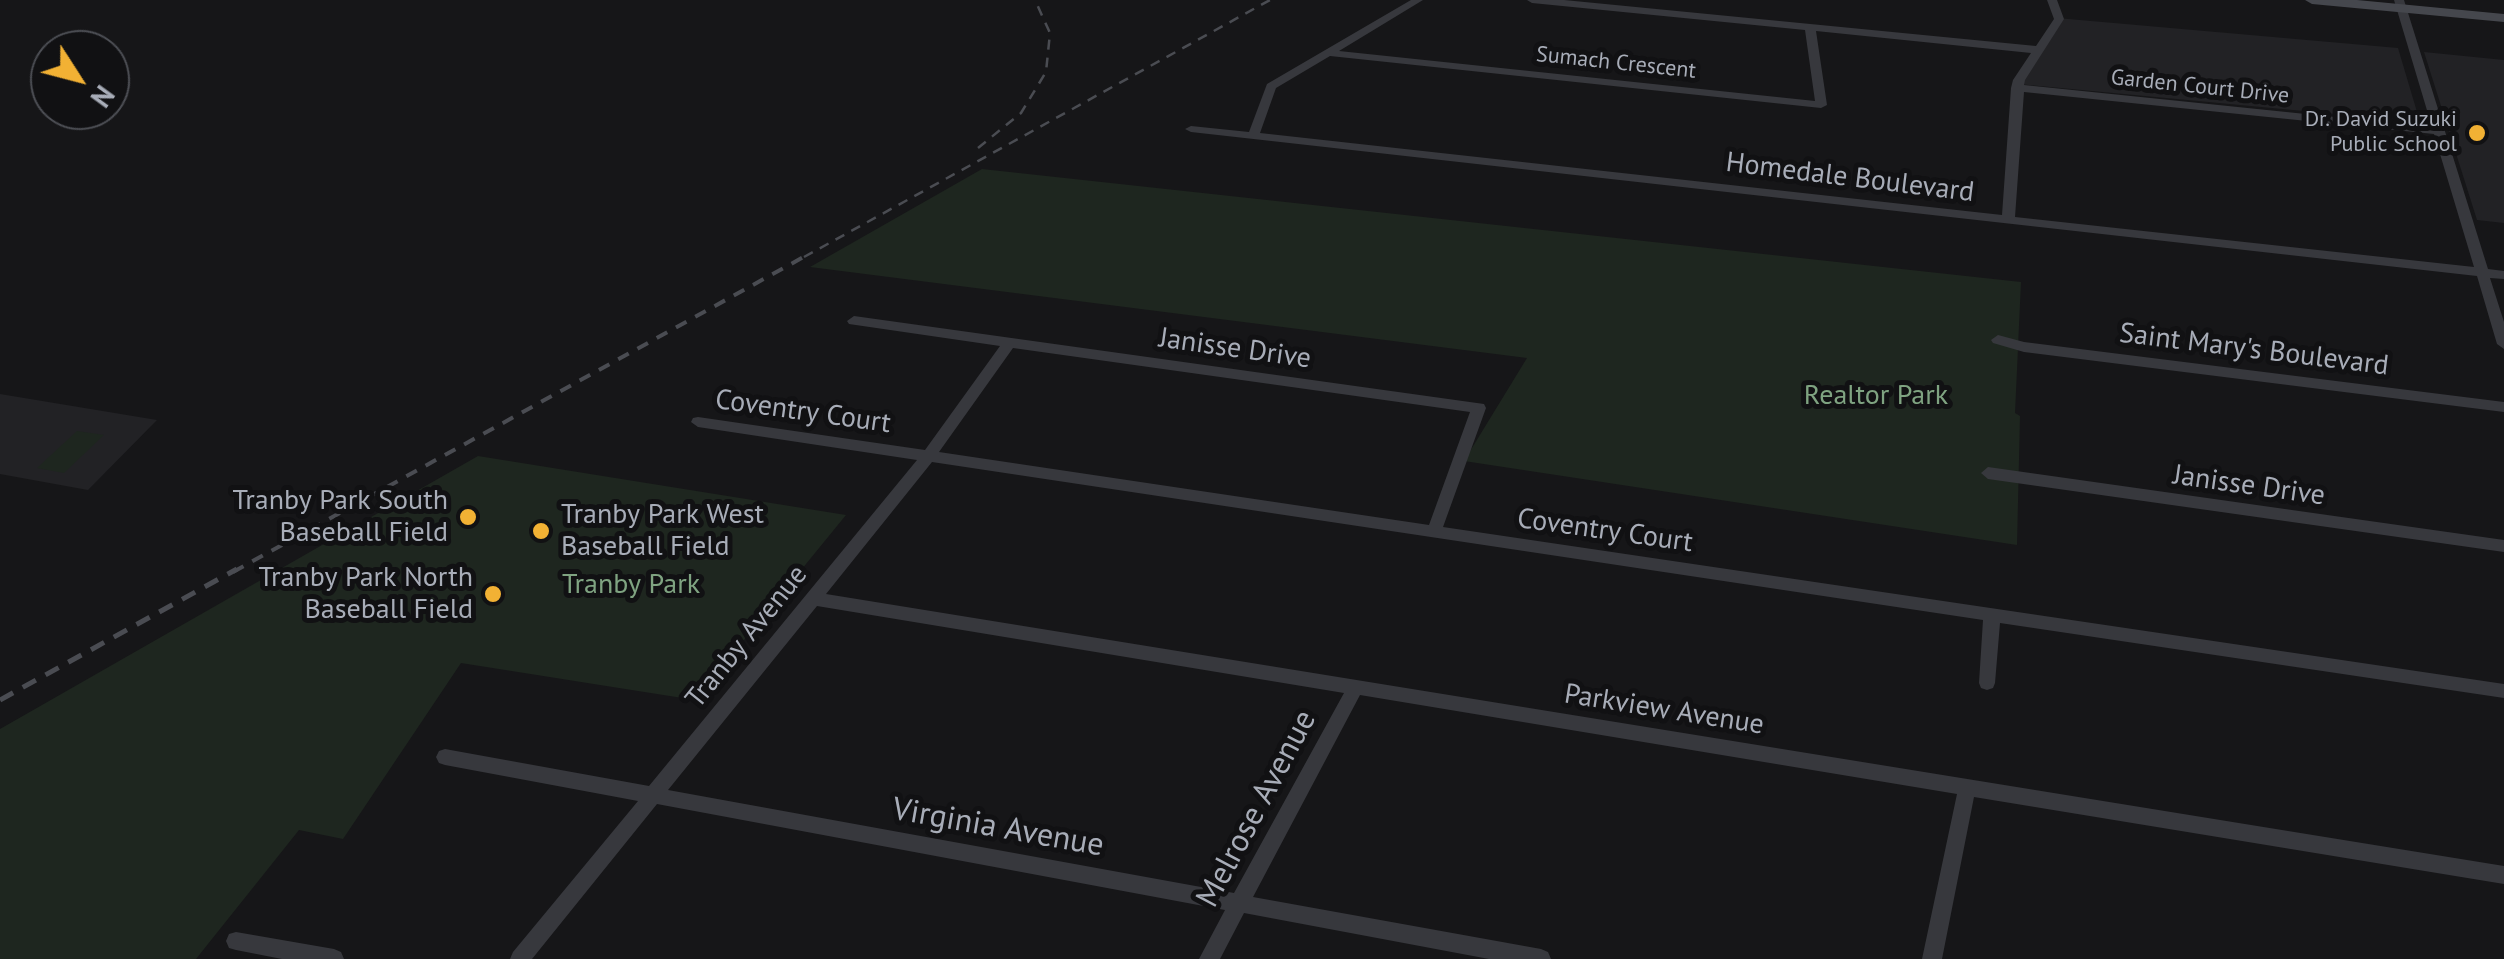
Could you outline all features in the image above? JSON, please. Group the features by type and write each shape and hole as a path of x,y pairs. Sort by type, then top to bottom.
{"street":[{"path":"1254,135 1272,86 1418,0"},
{"path":"1532,0 2038,50"},
{"path":"2008,221 2018,88 2059,19 2052,0"},
{"path":"2312,0 2400,4 2504,18"},
{"path":"2400,4 2504,344"},
{"name":"Sumach Crescent","path":"1330,53 1821,105 1810,28"},
{"name":"Garden Court Drive","path":"2018,88 2439,131"},
{"name":"Homedale Boulevard","path":"1191,128 2504,276"},
{"name":"Janisse Drive","path":"854,321 1479,408 1434,531"},
{"name":"Saint Mary's Boulevard","path":"1998,340 2504,406"},
{"name":"Tranby Avenue","path":"520,959 929,456 1009,343"},
{"name":"Coventry Court","path":"698,422 2504,691"},
{"name":"Janisse Drive","path":"1988,473 2504,546"},
{"name":"Parkview Avenue","path":"815,599 2504,875"},
{"path":"1987,683 1992,614"},
{"name":"Melrose Avenue","path":"1209,959 1356,687"},
{"name":"Virginia Avenue","path":"445,757 1541,959"},
{"path":"1932,959 1968,788"},
{"path":"236,941 334,959"}],"shaded area":[{"path":"2057,18 2398,48 2420,122 2018,84"},
{"name":"Dr. David Suzuki Public School","path":"2424,52 2504,60 2504,223 2477,220"},
{"path":"0,394 157,420 88,490 0,474"}],"green space":[{"name":"Realtor Park","path":"982,169 2021,282 2015,413 2020,416 2017,545 1464,461 1527,358 810,267"},
{"path":"77,431 104,435 64,473 37,468"},
{"name":"Tranby Park","path":"478,456 846,515 695,700 461,663 343,839 299,830 196,959 0,959 0,729"}],"railway":[{"path":"978,148 1021,113 1046,72 1050,33 1035,0"},
{"path":"804,257 1270,0"},
{"path":"233,572 809,254"},
{"path":"0,700 237,569"}],"place":[{"name":"Dr. David Suzuki Public School","path":"2477,133"},
{"name":"Tranby Park South Baseball Field","path":"468,517"},
{"name":"Tranby Park West Baseball Field","path":"541,531"},
{"name":"Tranby Park North Baseball Field","path":"493,594"}]}
